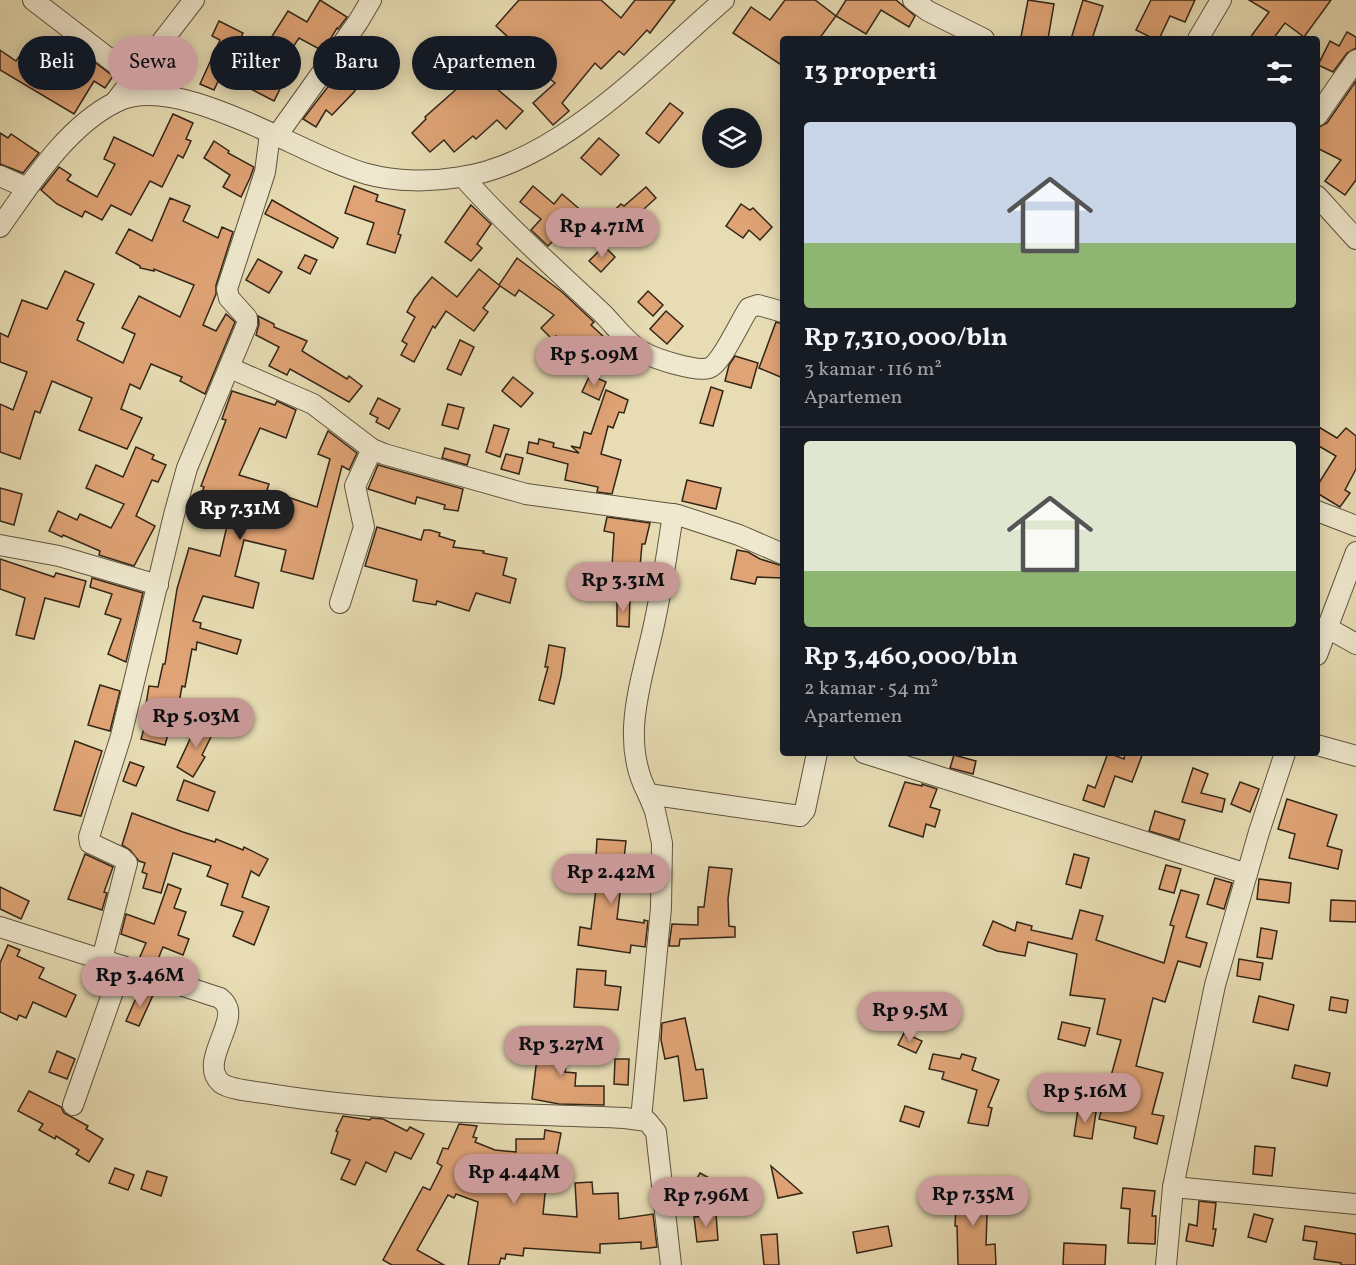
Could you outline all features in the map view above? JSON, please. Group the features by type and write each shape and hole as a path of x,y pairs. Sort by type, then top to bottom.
{"street":[{"path":"165,36 194,0"},
{"path":"102,959 127,863 122,858 90,843 89,837 120,736 187,468 247,324 247,318 229,298 227,289 265,172 273,135 358,22 371,0"},
{"path":"0,226 27,188 79,127 116,102 135,96 184,99 218,110 335,163 368,174 430,180 463,177 499,168 551,142 614,98 724,0"},
{"path":"913,0 928,11 978,36"},
{"path":"1200,36 1221,0"},
{"path":"42,3 108,57"},
{"path":"1320,112 1356,60"},
{"path":"116,102 124,90"},
{"path":"0,176 27,188"},
{"path":"463,177 500,217 608,318 633,346 643,352 692,368 708,368 718,361 749,308 758,305 780,311"},
{"path":"1320,199 1356,239"},
{"path":"230,368 313,404 372,449 400,459 526,494 691,518 780,553"},
{"path":"340,603 364,527 355,486 372,449"},
{"path":"1320,512 1356,526"},
{"path":"642,1119 661,908 662,843 661,829 635,758 633,731 673,514"},
{"path":"0,545 59,556 158,585"},
{"path":"1320,646 1356,552"},
{"path":"1326,627 1356,645"},
{"path":"1320,746 1356,756"},
{"path":"648,794 800,816 805,810 816,756"},
{"path":"873,756 1247,874"},
{"path":"1166,1265 1173,1186 1215,986 1284,756"},
{"path":"0,927 220,998 227,1006 229,1016 214,1064 216,1075 222,1083 236,1088 394,1109 642,1119 652,1125 656,1132 671,1265"},
{"path":"73,1105 122,966"},
{"path":"1173,1186 1356,1204"}],"building":[{"path":"320,0 347,17 332,36 313,36 313,46 301,39 301,36 272,36 288,11 307,22"},
{"path":"519,0 601,0 621,18 635,0 675,0 650,33 647,30 624,55 619,51 601,69 595,63 562,103 569,111 553,125 533,103 547,90 557,90 557,36 507,36 496,26"},
{"path":"785,0 815,0 836,16 821,36 780,36 780,64 733,33 751,7 770,20"},
{"path":"846,0 896,0 915,16 909,27 881,10 866,34 836,16"},
{"path":"1028,0 1054,4 1049,36 1021,36"},
{"path":"1083,0 1103,6 1093,36 1072,36"},
{"path":"1151,0 1195,0 1185,22 1170,16 1160,36 1148,36 1136,30"},
{"path":"1249,0 1331,0 1305,36 1285,23 1275,36 1251,36 1269,12"},
{"path":"219,21 243,33 242,36 212,36"},
{"path":"1347,32 1356,37 1356,48 1347,53 1333,72 1320,66 1320,61 1330,41 1339,46"},
{"path":"0,50 16,61 18,58 18,81 0,70"},
{"path":"210,62 210,88 200,84"},
{"path":"96,63 108,72 108,84 105,88 96,82"},
{"path":"1356,81 1356,180 1345,195 1325,181 1341,160 1320,150 1320,126 1327,123"},
{"path":"34,90 89,90 74,114"},
{"path":"253,90 280,90 274,101"},
{"path":"325,90 355,90 332,115 326,110 316,127 303,119"},
{"path":"455,90 498,90 523,111 506,129 497,120 476,139 473,136 454,152 444,140 430,152 412,133 426,119 425,117"},
{"path":"670,103 683,113 659,143 646,133"},
{"path":"173,114 193,123 186,139 191,141 183,158 178,155 162,187 150,181 131,215 111,205 102,220 85,211 82,217 57,204 41,190 59,167 71,175 67,180 97,197 115,164 104,159 114,137 153,156"},
{"path":"0,133 8,138 11,134 39,153 23,173 0,164"},
{"path":"599,138 619,155 601,175 581,158"},
{"path":"214,141 229,151 228,153 254,167 241,197 223,187 230,175 204,158"},
{"path":"354,186 378,195 376,201 405,210 395,253 367,244 374,223 345,213"},
{"path":"533,186 554,204 562,194 583,212 562,237 559,235 548,246 531,230 541,219 520,202"},
{"path":"646,187 656,198 634,218 639,223 622,239 604,220 621,204 624,206"},
{"path":"170,198 190,206 183,221 218,238 222,227 233,232 216,285 216,294 203,325 216,331 226,314 235,322 205,394 180,381 182,377 151,364 140,389 130,384 121,409 142,418 127,449 79,430 92,398 52,381 40,413 35,411 20,459 0,452 0,404 13,410 27,372 0,362 0,333 8,337 22,300 47,309 65,271 94,284 77,320 84,323 77,340 123,363 135,334 122,328 139,296 180,317 194,285 154,269 154,271 140,268 116,253 129,229 152,241"},
{"path":"272,200 338,238 333,248 265,214"},
{"path":"741,204 750,210 753,208 772,227 760,240 749,230 743,238 726,226"},
{"path":"471,205 491,224 477,244 482,248 471,261 445,242"},
{"path":"604,246 615,257 601,272 589,261"},
{"path":"305,255 317,260 310,274 298,268"},
{"path":"517,258 562,292 594,322 591,325 604,337 583,359 556,336 552,339 541,328 554,315 519,290 515,296 500,286 483,308 488,312 474,331 446,311 435,328 433,326 414,362 401,355 407,344 402,341 415,317 407,312 414,299 432,277 457,297 479,269 499,285"},
{"path":"258,259 282,272 269,293 246,280"},
{"path":"648,291 663,305 653,316 638,302"},
{"path":"666,311 683,326 667,344 650,329"},
{"path":"258,316 274,324 274,327 307,341 302,351 347,379 349,376 362,386 349,402 290,369 287,375 269,366 279,347 256,335 259,324"},
{"path":"776,322 780,323 780,377 759,368"},
{"path":"460,340 474,347 461,375 447,369"},
{"path":"735,356 758,363 751,388 725,381 729,365"},
{"path":"590,375 606,382 599,400 582,392"},
{"path":"513,377 533,393 521,407 502,391"},
{"path":"711,387 723,391 713,426 700,423"},
{"path":"606,390 628,400 624,413 619,412 613,428 608,426 601,454 621,460 612,494 597,492 598,487 565,480 568,464 527,453 529,442 538,444 539,439 554,443 553,447 579,453 571,446 580,448 584,432 591,434"},
{"path":"232,391 275,405 277,401 296,410 286,438 260,428 239,475 269,484 267,490 317,507 330,459 318,454 328,431 357,453 349,470 342,466 313,579 281,571 286,550 244,540 235,576 259,583 253,608 203,596 193,621 201,623 200,628 241,640 237,654 197,642 196,650 192,649 185,687 182,686 178,709 175,709 165,745 141,739 151,705 146,704 149,686 158,687 163,664 165,664 177,589 189,548 220,556 227,526 194,514 204,487 201,486 226,420 222,419"},
{"path":"378,398 400,409 389,429 376,422 378,418 370,414"},
{"path":"448,404 464,408 458,429 442,425"},
{"path":"494,425 509,429 500,457 486,452"},
{"path":"1320,428 1337,438 1346,428 1356,436 1356,469 1345,490 1350,493 1340,507 1320,495 1320,481 1336,456 1320,447"},
{"path":"136,447 154,455 152,459 166,465 158,482 152,480 136,516 155,526 134,566 99,555 100,551 49,531 58,511 77,520 80,514 111,528 124,504 86,488 96,465 123,477"},
{"path":"445,448 470,455 467,465 442,458"},
{"path":"506,454 523,458 519,474 501,469"},
{"path":"378,465 463,489 458,511 444,509 445,505 417,497 415,504 368,489"},
{"path":"687,480 721,488 716,509 682,501"},
{"path":"0,488 22,494 14,525 0,521"},
{"path":"607,517 650,523 645,544 642,544 640,567 612,566 614,533 604,531"},
{"path":"377,527 421,540 424,530 430,530 440,533 439,536 455,541 453,547 484,551 483,553 507,558 503,575 516,579 510,603 476,593 469,611 437,601 436,605 413,601 417,580 365,566"},
{"path":"737,550 780,565 780,578 757,577 755,584 731,579"},
{"path":"0,559 54,577 56,573 86,581 79,607 45,598 34,639 16,635 25,598 0,589"},
{"path":"92,578 143,593 126,662 108,654 121,619 105,614 112,594 90,587"},
{"path":"617,599 630,599 629,627 617,626"},
{"path":"549,645 565,648 554,704 539,700 548,667 545,667"},
{"path":"100,685 120,691 110,731 88,725"},
{"path":"198,722 215,729 202,755 205,757 193,777 177,767"},
{"path":"75,741 102,751 81,816 54,810"},
{"path":"954,756 976,761 973,774 950,768"},
{"path":"1107,756 1124,759 1124,756 1142,756 1132,782 1115,776 1104,807 1083,800 1088,785 1095,788"},
{"path":"130,762 144,767 136,786 123,781"},
{"path":"1193,768 1208,774 1201,793 1225,799 1222,812 1182,802"},
{"path":"184,780 215,792 208,811 177,800"},
{"path":"905,782 937,789 930,807 940,810 935,827 926,824 923,837 889,826"},
{"path":"1240,782 1259,789 1250,812 1231,804"},
{"path":"1287,799 1337,815 1327,846 1342,850 1338,869 1289,858 1295,834 1278,829"},
{"path":"1155,811 1185,820 1179,840 1149,831"},
{"path":"132,813 215,842 216,839 243,850 244,847 268,859 259,876 251,871 242,897 269,907 254,945 233,936 243,912 221,905 228,884 207,876 211,866 173,853 161,893 143,888 147,874 142,872 145,863 139,861 130,850 122,845"},
{"path":"597,839 626,841 617,919 644,923 644,920 648,921 645,947 631,945 630,953 578,945 580,927 591,929 600,857 596,857"},
{"path":"85,854 113,867 104,892 107,893 102,910 68,899"},
{"path":"1074,854 1089,858 1081,888 1066,884"},
{"path":"1166,865 1181,869 1174,893 1159,889"},
{"path":"709,867 732,869 728,899 729,926 735,927 735,937 680,939 679,946 669,946 672,924 698,925 698,907 704,907"},
{"path":"1215,878 1232,883 1224,909 1207,904"},
{"path":"1259,879 1291,883 1289,903 1257,899"},
{"path":"168,884 181,889 174,908 186,912 178,935 189,939 183,955 163,947 156,964 139,959 146,943 121,934 126,914 154,924"},
{"path":"0,887 29,901 21,919 0,909"},
{"path":"1181,890 1199,895 1186,937 1207,943 1200,967 1178,961 1165,1002 1153,998 1136,1066 1163,1073 1152,1114 1164,1116 1157,1144 1134,1138 1136,1127 1099,1119 1121,1040 1097,1034 1105,999 1070,995 1077,954 1028,942 1025,956 997,951 983,945 993,921 1015,931 1017,922 1032,926 1031,930 1072,939 1080,910 1103,916 1096,940 1164,963 1174,926 1170,925"},
{"path":"1331,900 1356,901 1356,922 1330,921"},
{"path":"1261,928 1277,931 1272,959 1257,957"},
{"path":"8,945 20,950 17,956 44,968 39,978 76,995 66,1017 33,1002 26,1018 19,1015 17,1020 0,1012 0,963"},
{"path":"1239,959 1263,963 1260,980 1237,976"},
{"path":"577,969 606,971 605,985 621,987 618,1010 574,1007"},
{"path":"140,989 153,995 139,1026 126,1021"},
{"path":"1259,996 1294,1005 1288,1030 1253,1022"},
{"path":"1331,997 1348,1000 1346,1013 1329,1010"},
{"path":"685,1018 696,1070 703,1069 707,1098 684,1101 678,1056 665,1059 661,1040 662,1023"},
{"path":"1062,1022 1090,1028 1085,1046 1058,1039"},
{"path":"904,1033 922,1041 916,1053 898,1045"},
{"path":"540,1034 571,1040 565,1072 576,1073 575,1086 604,1086 604,1105 559,1104 532,1099"},
{"path":"57,1051 75,1059 67,1079 49,1072"},
{"path":"933,1054 960,1059 962,1054 976,1058 972,1070 999,1080 988,1107 992,1108 988,1126 968,1123 977,1090 942,1079 944,1072 929,1069"},
{"path":"615,1059 629,1059 628,1085 614,1084"},
{"path":"1295,1065 1330,1073 1327,1086 1292,1078"},
{"path":"29,1091 61,1107 64,1113 88,1126 86,1129 103,1139 89,1162 76,1154 79,1150 56,1136 55,1139 39,1130 43,1124 18,1111"},
{"path":"905,1106 924,1112 919,1127 900,1121"},
{"path":"1078,1109 1096,1112 1092,1139 1074,1136"},
{"path":"343,1116 370,1120 371,1118 383,1119 407,1131 410,1127 424,1134 411,1159 395,1152 386,1172 366,1162 355,1185 341,1179 350,1160 331,1153 338,1132 336,1131"},
{"path":"459,1124 477,1126 473,1137 477,1138 475,1142 495,1150 516,1152 516,1139 544,1139 545,1130 561,1133 553,1175 547,1174 543,1214 577,1217 575,1183 592,1182 593,1194 618,1193 619,1219 653,1214 657,1247 641,1249 641,1242 600,1244 600,1253 524,1248 523,1256 506,1254 505,1259 501,1258 499,1265 468,1265 478,1202 456,1194 454,1198 448,1195 417,1250 444,1265 392,1265 383,1260 423,1187 430,1190 442,1166 437,1163 443,1148 448,1149"},
{"path":"1255,1146 1275,1148 1272,1176 1253,1174"},
{"path":"771,1166 786,1179 802,1193 778,1198"},
{"path":"115,1168 134,1175 128,1190 109,1183"},
{"path":"147,1171 167,1177 161,1196 141,1189"},
{"path":"700,1173 731,1190 719,1212 688,1194"},
{"path":"957,1185 988,1187 986,1245 995,1244 996,1265 958,1265 957,1226 955,1226"},
{"path":"1123,1188 1155,1191 1152,1216 1156,1216 1155,1244 1128,1243 1130,1209 1121,1208"},
{"path":"1199,1201 1216,1203 1213,1229 1216,1229 1213,1246 1186,1241 1189,1224 1197,1226"},
{"path":"716,1214 718,1240 697,1242 694,1217"},
{"path":"1254,1214 1273,1219 1266,1242 1248,1237"},
{"path":"888,1226 892,1246 857,1253 853,1232"},
{"path":"1305,1226 1356,1234 1356,1265 1341,1265 1341,1263 1314,1259 1317,1242 1303,1240"},
{"path":"777,1234 779,1265 764,1265 761,1235"},
{"path":"1064,1243 1106,1245 1105,1265 1063,1265"}]}
